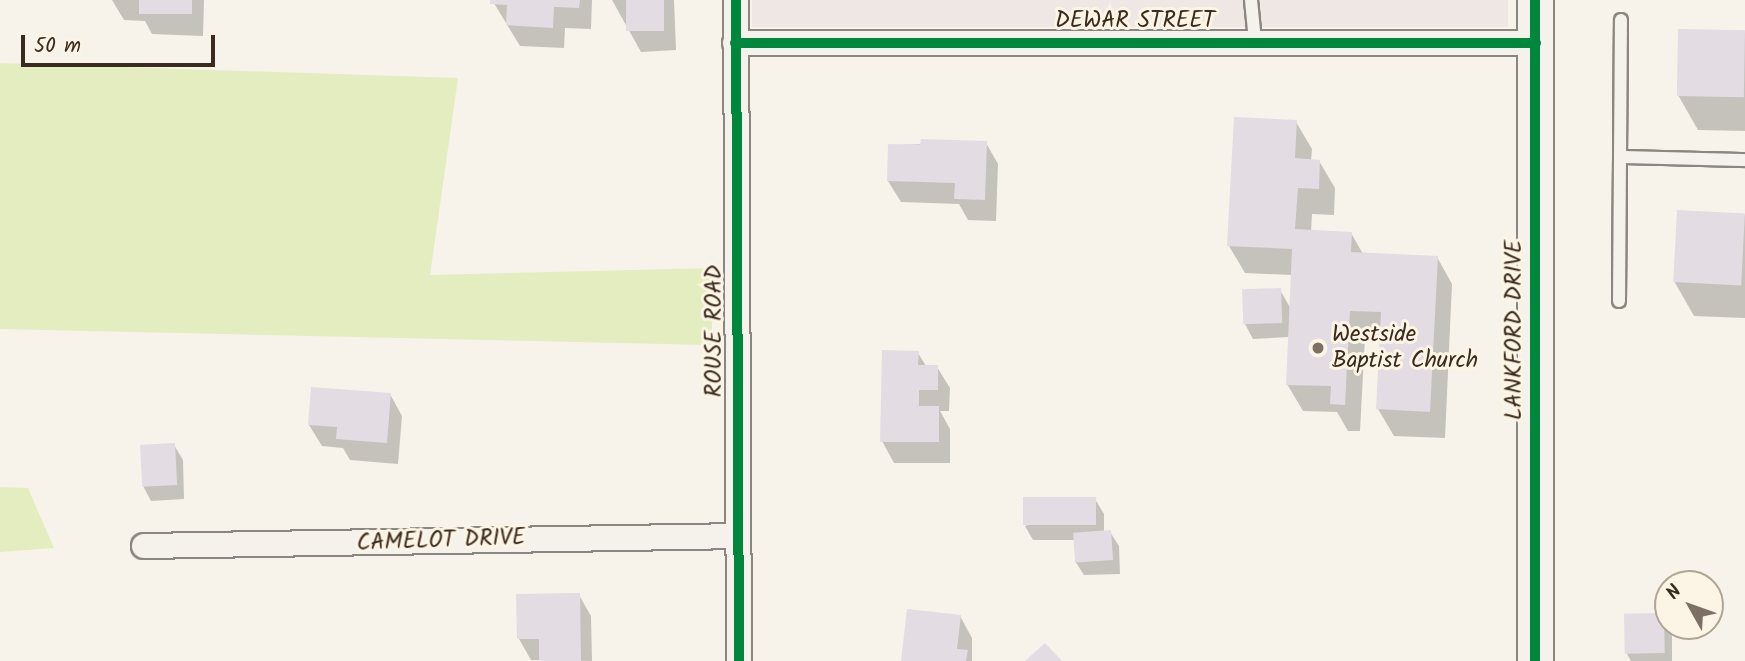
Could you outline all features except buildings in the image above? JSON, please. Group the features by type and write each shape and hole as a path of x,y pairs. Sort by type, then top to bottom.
{"main road":[{"name":"LANKFORD DRIVE","path":"1535,0 1535,661"}],"street":[{"name":"ROUSE ROAD","path":"736,0 739,661"},
{"name":"DEWAR STREET","path":"735,43 1536,43"},
{"name":"CAMELOT DRIVE","path":"145,546 738,536"}],"lane":[{"path":"1251,0 1255,41"},
{"path":"1619,301 1622,20"},
{"path":"1620,157 1745,160"}],"shaded area":[{"path":"752,0 1508,0 1508,27 752,27"}],"green space":[{"path":"0,63 458,78 430,275 715,268 711,345 0,329"},
{"path":"0,487 28,488 54,548 0,552"}],"cycle path":[{"path":"736,0 739,661"},
{"path":"1535,0 1535,661"},
{"path":"735,43 1536,43"}],"place":[{"name":"Westside Baptist Church","path":"1318,348"}]}
